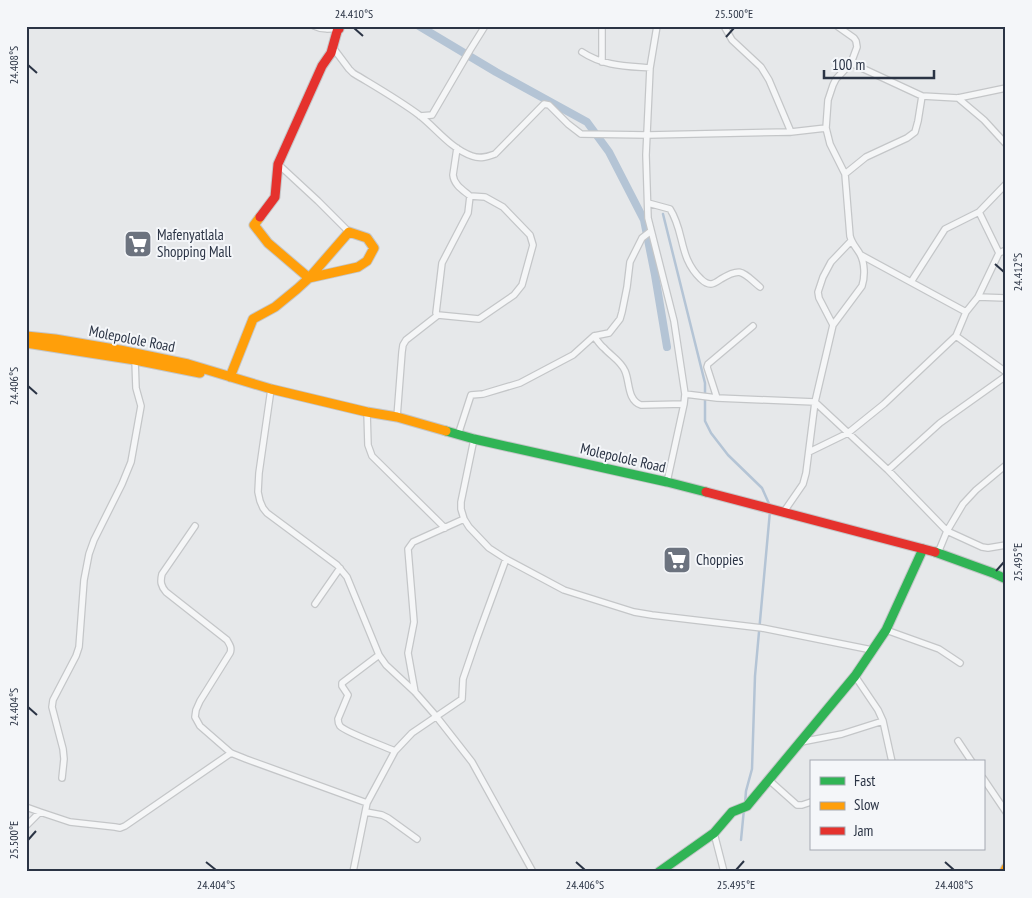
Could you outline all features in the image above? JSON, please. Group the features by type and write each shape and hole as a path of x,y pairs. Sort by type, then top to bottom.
{"main road":[{"path":"309,278 268,243 254,225 275,197 278,164 322,66 326,63 334,49 338,27"},
{"path":"230,377 253,319 276,306 309,278 349,232 364,236 370,240 374,248 367,260 358,267 309,278"},
{"name":"Molepolole Road","path":"26,336 120,350 188,364 271,388 367,412 397,417 474,439 667,482 938,553 1006,579"},
{"name":"Molepolole Road","path":"26,343 230,377"},
{"path":"659,872 714,832 732,812 748,806 770,780 854,676 886,630 923,549"},
{"path":"1004,872 1006,868"}],"street":[{"path":"314,26 319,29 338,27"},
{"path":"420,116 432,115 485,26"},
{"path":"602,26 602,62"},
{"path":"657,26 650,68 646,155 648,218 674,321 685,394 667,482"},
{"path":"724,26 732,40 761,66 769,80 790,132"},
{"path":"783,512 803,484 806,473 815,402 833,325 862,286 864,272 861,255 851,241 845,174 830,144 826,128 828,100 833,85 851,63 857,47 856,40 837,26"},
{"path":"334,49 353,73 420,116 457,148 472,156 487,157 495,154 544,104 549,105 581,134 648,135 790,132 826,128"},
{"path":"582,52 590,58 617,66 650,68"},
{"path":"851,63 922,96 958,98 1006,88"},
{"path":"845,174 866,157 907,138 915,132 922,96"},
{"path":"958,98 984,120 1006,144"},
{"path":"397,417 402,352 406,340 438,315 479,319 514,295 522,285 533,245 530,235 503,207 486,197 470,196 456,183 453,175 457,148"},
{"path":"278,164 349,232"},
{"path":"911,282 945,229 979,212 1006,184"},
{"path":"438,315 436,313 442,263 468,213 470,196"},
{"path":"648,203 670,209 675,219 686,259 692,270 702,280 713,284 732,272 738,272 760,287"},
{"path":"979,212 998,253"},
{"path":"458,435 471,395 483,394 520,383 573,355 594,336 609,333 620,318 630,262 642,238 651,230"},
{"path":"833,325 819,298 818,292 822,277 831,262 851,241"},
{"path":"809,452 848,433 884,404 956,336 966,312 978,297 998,253 1006,250"},
{"path":"861,255 966,312"},
{"path":"978,297 1006,298"},
{"path":"717,398 707,367 708,364 753,326"},
{"path":"594,336 602,347 622,364 627,375 633,400 636,403 641,405 684,404"},
{"path":"888,470 940,423 1006,374 956,336"},
{"path":"62,778 63,749 52,707 53,700 79,647 84,580 89,554 131,462 141,406 136,388 135,360"},
{"path":"271,388 259,473 258,492 263,508 340,568 347,577 379,655 386,665 415,692 436,716 476,768 533,872"},
{"path":"685,394 717,398 815,402 888,470 947,531 982,547 1006,545"},
{"path":"367,412 368,445 372,456 444,528"},
{"path":"474,439 461,502 464,519 475,535 489,548 564,590 634,612 752,626 872,650"},
{"path":"938,553 947,531 969,496 1006,465"},
{"path":"415,692 408,653 414,622 408,549 414,542 464,519"},
{"path":"195,526 162,574 160,581 166,592 231,645 230,653 196,710 195,717 200,726 231,753 367,803"},
{"path":"353,872 367,803 395,750 412,733 462,699 463,679 506,559"},
{"path":"315,604 340,568"},
{"path":"886,630 939,649 960,663"},
{"path":"379,655 342,683 348,695 338,722 340,726 348,731 395,750"},
{"path":"854,676 883,720 892,760"},
{"path":"801,742 842,734 883,720"},
{"path":"958,741 971,760"},
{"path":"26,807 70,822 120,828 231,753"},
{"path":"984,779 1006,812"},
{"path":"770,780 794,803 802,805 810,802"},
{"path":"26,826 40,812"},
{"path":"366,812 388,818 417,839"},
{"path":"714,832 724,872"}],"waterway":[{"path":"419,26 496,72 587,122 609,152 644,220 667,347"},
{"path":"663,214 705,383 705,421 711,433 728,455 762,488 770,506"},
{"path":"745,804 746,791 752,769 755,676 770,511"},
{"path":"741,840 744,809"}],"traffic: fast":[{"path":"446,431 706,492"},
{"path":"659,872 714,833 732,812 747,806 855,676 886,630 923,549"},
{"path":"935,552 1006,579"}],"traffic: slow":[{"path":"230,377 253,319 275,307 297,289 309,278 349,232 367,238 374,248 367,261 358,267 309,278 268,243 254,225 260,217"},
{"path":"26,336 120,350 188,364 271,389 367,412 397,417 446,431"},
{"path":"26,343 135,360 200,373"},
{"path":"1004,872 1006,868"}],"traffic: jam":[{"path":"260,217 275,197 278,164 322,66 331,53 339,29 338,26"},
{"path":"706,492 935,552"}],"place":[{"name":"Mafenyatlala Shopping Mall","path":"138,244"},
{"name":"Choppies","path":"677,560"}]}
